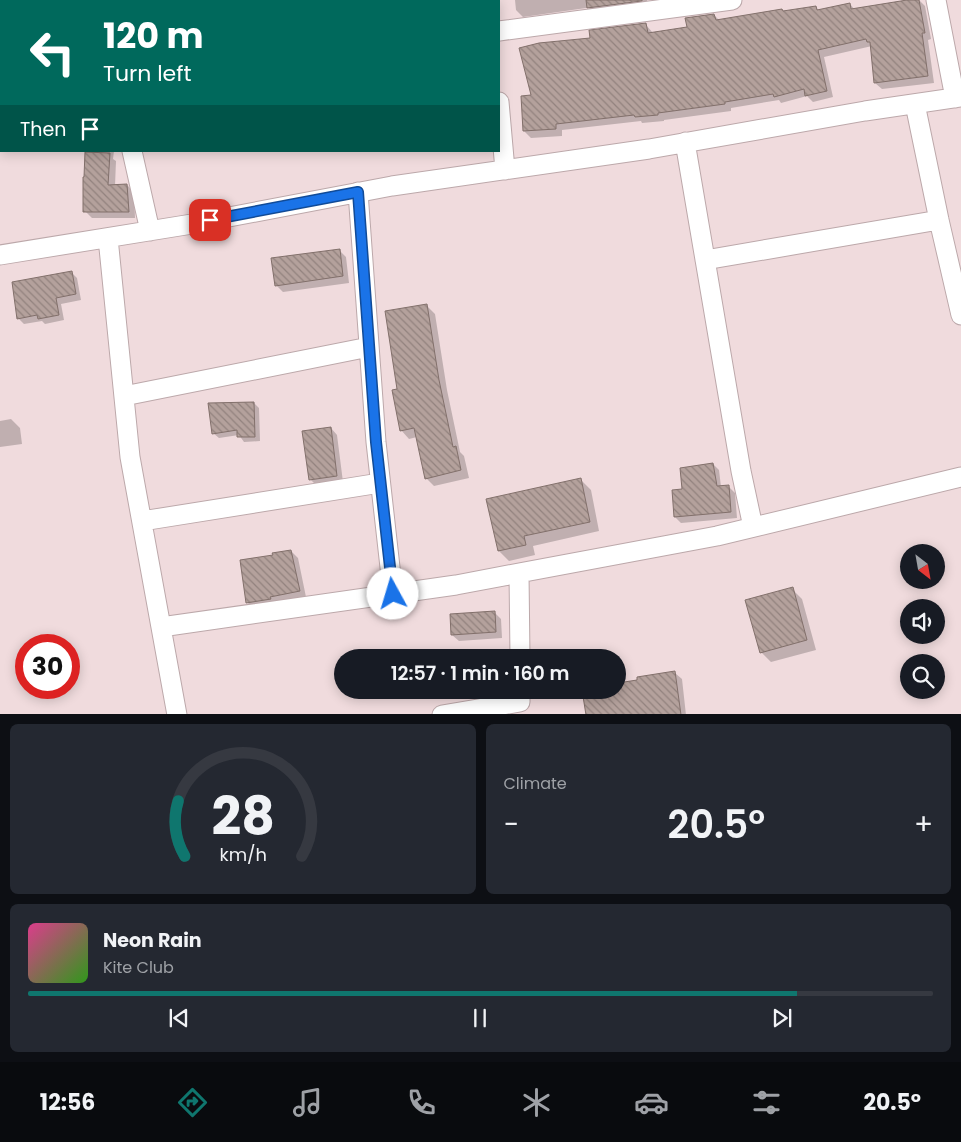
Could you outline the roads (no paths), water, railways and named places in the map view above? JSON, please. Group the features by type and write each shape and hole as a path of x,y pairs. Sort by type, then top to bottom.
{"street":[{"path":"500,32 732,0"},
{"path":"0,255 150,231 358,192 685,142 865,111 958,98 936,0"},
{"path":"915,104 961,315"},
{"path":"500,113 505,170"},
{"path":"685,142 741,471 753,527"},
{"path":"132,152 150,231"},
{"path":"358,192 380,483 393,594"},
{"path":"705,260 939,220"},
{"path":"108,238 130,457 177,714"},
{"path":"124,396 369,346"},
{"path":"161,627 456,585 519,574 708,537 961,477"},
{"path":"142,521 380,483"},
{"path":"519,574 520,649"},
{"path":"442,714 520,702 520,699"}]}
